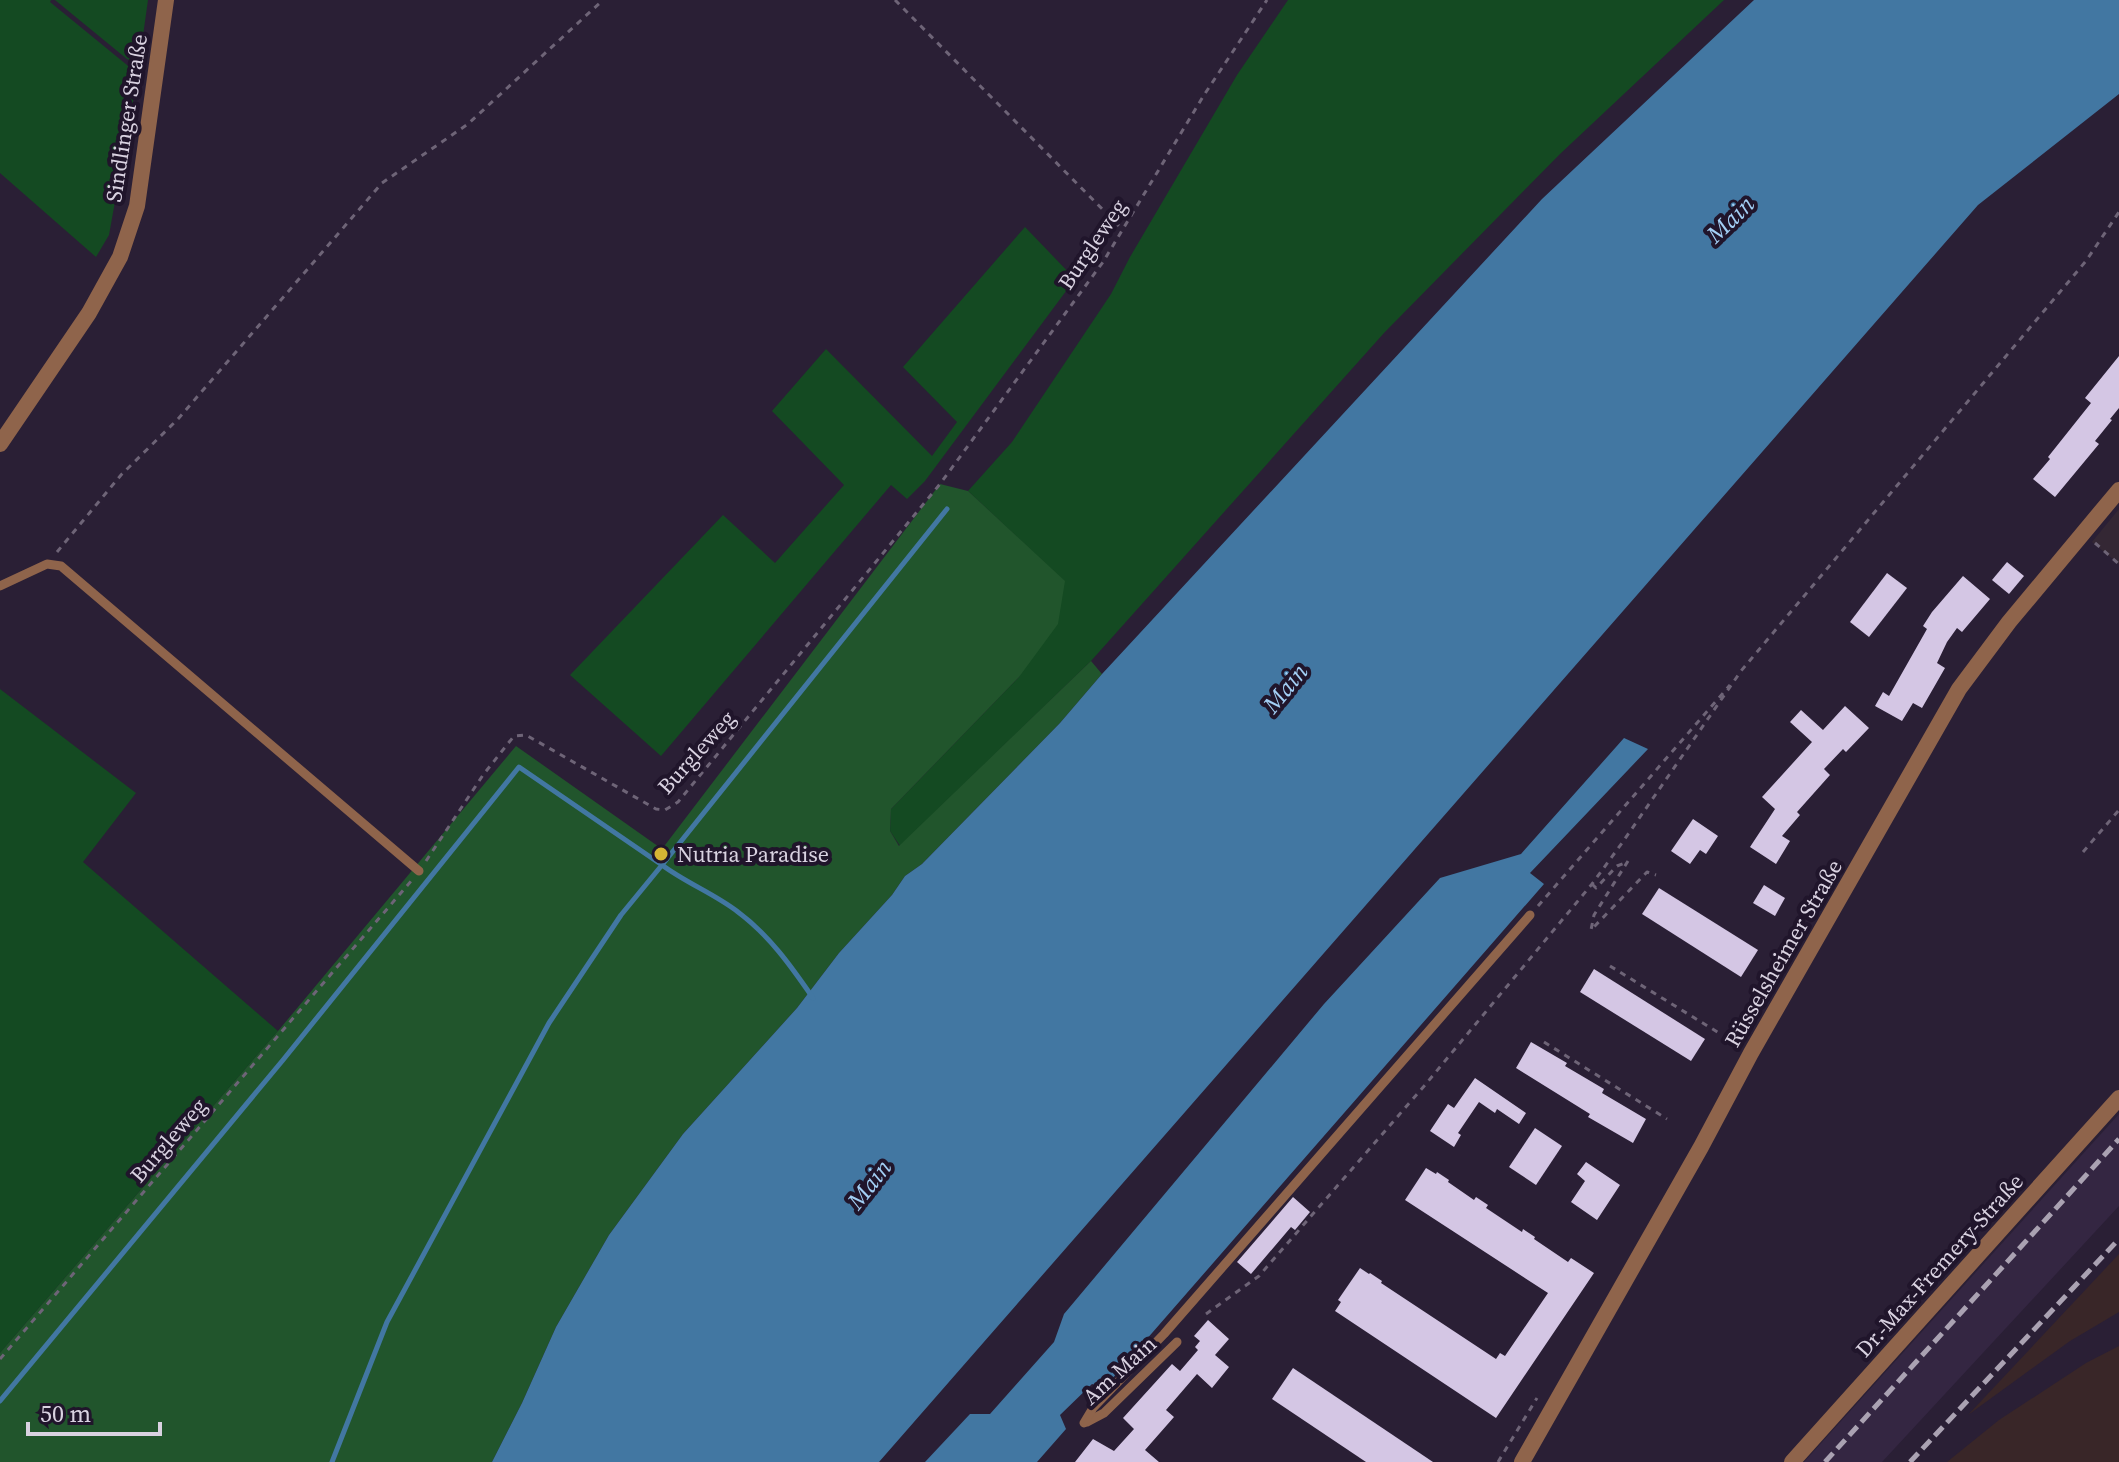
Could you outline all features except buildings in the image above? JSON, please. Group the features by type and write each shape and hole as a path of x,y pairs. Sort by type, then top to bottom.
{"street":[{"name":"Sindlinger Straße","path":"0,444 89,313 120,257 137,206 166,0"},
{"name":"Rüsselsheimer Straße","path":"1522,1462 1959,689 2009,622 2119,490"},
{"name":"Dr.-Max-Fremery-Straße","path":"1792,1462 2119,1098"}],"lane":[{"path":"0,586 47,564 61,566 419,871"},
{"name":"Am Main","path":"1177,1342 1104,1413 1084,1423 1093,1408 1164,1334 1530,915"}],"path":[{"path":"47,564 121,475 178,419 382,183 468,124 603,0"},
{"path":"895,0 1123,230"},
{"name":"Burgleweg","path":"0,1359 419,871 483,775 514,736 526,735 656,809 665,810 678,802 940,484 1103,262 1204,95 1267,0"},
{"path":"1530,915 1741,671 2086,261 2119,212"},
{"path":"1206,1314 1259,1276 1594,886 1741,671"},
{"path":"2083,852 2119,810"},
{"path":"1594,886 1617,866 1628,861 1594,915 1591,930 1647,872 1656,875"},
{"path":"1610,966 1719,1033"},
{"path":"1544,1042 1667,1119"}],"shaded area":[{"path":"2119,509 2119,564 2092,542"},
{"path":"2119,1114 2119,1206 1882,1462 1804,1462"},
{"path":"2119,1254 2119,1312 2070,1341 1968,1415"},
{"path":"2119,1346 2119,1462 1947,1462 1999,1420 2086,1363"}],"green space":[{"path":"0,0 51,0 138,74 109,235 96,257 0,173"},
{"path":"55,0 148,0 139,64 127,59"},
{"path":"1288,0 1724,0 1560,154 1384,333 1091,661 900,846 890,831 891,809 1019,677 1064,581 968,491 1012,442 1111,294 1237,75"},
{"path":"1025,227 1075,279 925,481 907,499 891,485 661,756 570,675 723,515 775,563 844,485 772,411 826,349 932,456 957,422 903,367"},
{"path":"940,484 968,491 1065,581 1058,624 1019,677 891,809 890,831 899,846 1091,661 1102,674 1060,723 922,864 905,876 797,1008 683,1134 609,1235 556,1327 492,1462 0,1462 0,1353 278,1031 516,746 662,849"},
{"path":"0,689 136,793 83,862 278,1031 0,1353"}],"water":[{"name":"Main","path":"1754,0 2119,0 2119,94 1978,205 879,1462 492,1462 556,1327 609,1235 683,1134 797,1008 905,876 922,864 1060,723 1542,199"},
{"path":"1624,738 1648,749 1530,873 1544,884 1104,1388 1092,1384 1060,1415 1066,1429 1037,1462 925,1462 970,1414 990,1414 1054,1342 1064,1314 1324,1004 1440,878 1521,854"}],"waterway":[{"path":"813,998 779,952 749,921 662,865 947,509"},
{"path":"0,1401 283,1060 519,767 662,865 621,915 549,1023 387,1322 332,1462"}],"railway":[{"path":"1825,1462 2119,1139"},
{"path":"1910,1462 2119,1239"}],"place":[{"name":"Nutria Paradise","path":"661,854"}]}
